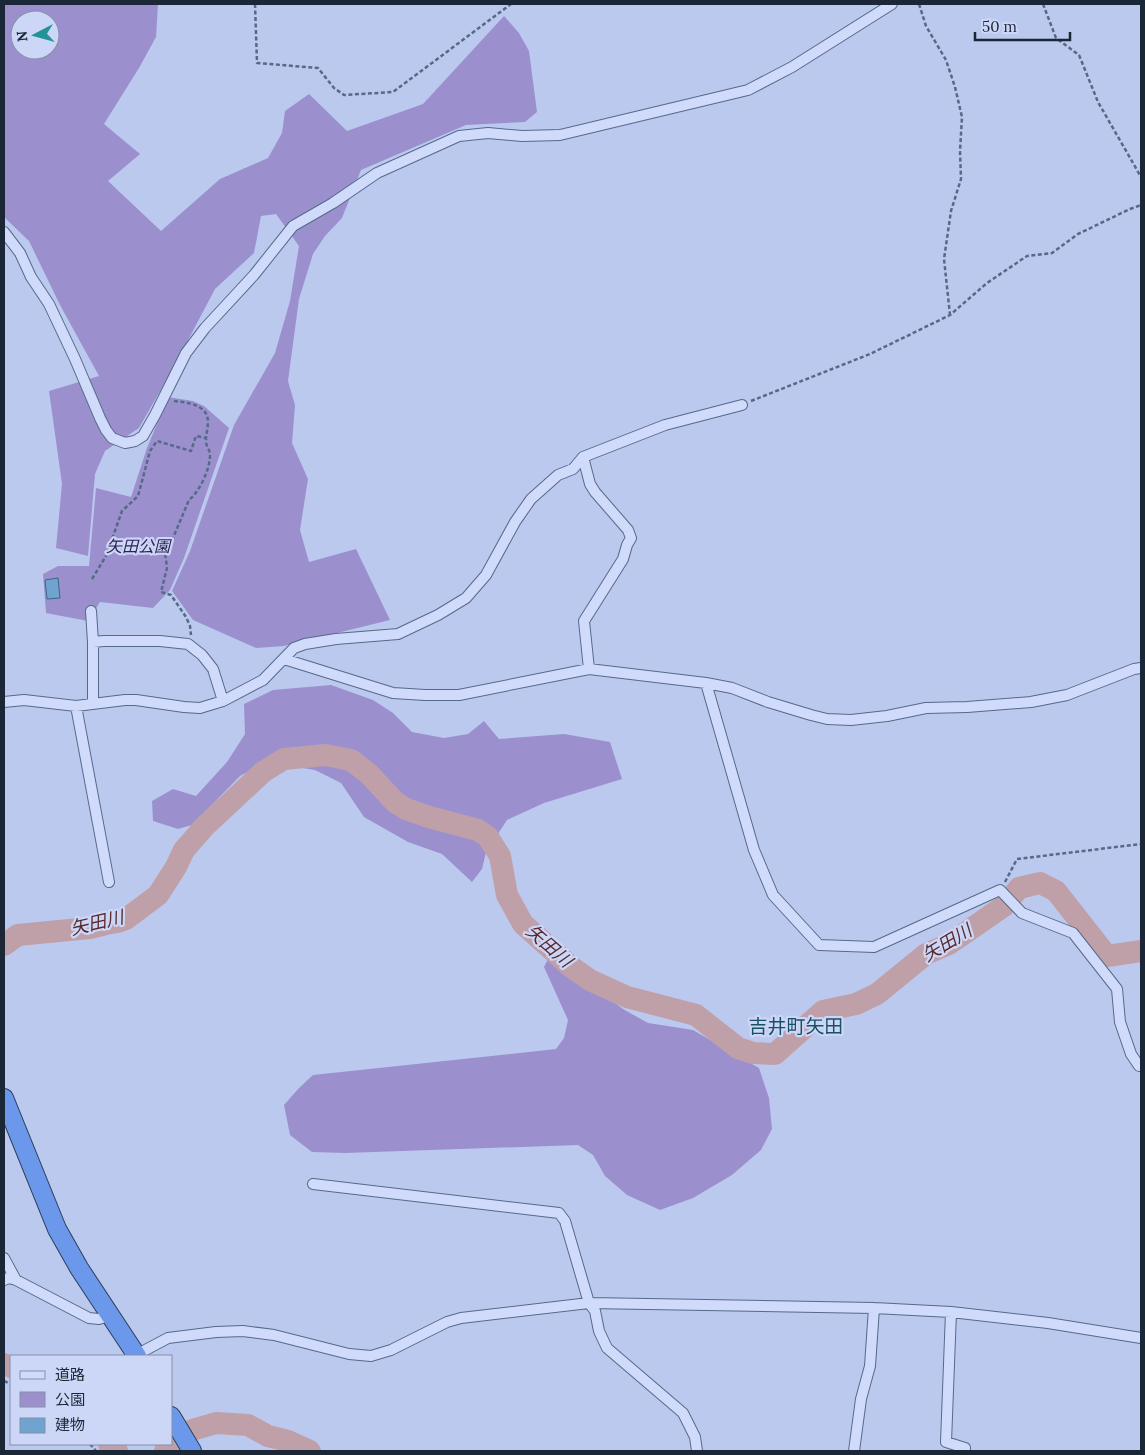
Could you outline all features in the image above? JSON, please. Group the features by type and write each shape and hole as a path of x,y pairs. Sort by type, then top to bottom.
{"highway":[{"path":"4,1098 57,1229 79,1268 135,1355"},
{"path":"174,1422 190,1448"}],"street":[{"path":"4,232 20,254 31,277 49,304 100,418 112,438 125,443 135,441 142,436 163,400 186,353 215,316 254,275 293,226 333,203 377,173 459,136 488,133 522,136 560,134 748,90 792,67 892,4"},
{"path":"4,702 24,700 76,706 136,700 200,708 223,701 263,680 294,648 305,644 336,639 398,634 438,615 466,598 486,575 515,522 531,499 558,475 573,469 583,456 665,425 742,405"},
{"path":"583,456 590,484 628,530 631,538 623,559 584,621 589,669"},
{"path":"91,611 93,704"},
{"path":"93,642 160,641 188,644 202,654 213,669 223,701"},
{"path":"284,659 392,693 425,695 459,695 589,669 706,683 732,688 768,702 811,715 827,719 851,720 887,716 926,708 1031,702 1067,695 1141,668"},
{"path":"706,683 754,850 773,895 819,945 874,947 1000,890 1022,913 1073,934 1117,989 1120,1022 1131,1054 1139,1066 1141,1066"},
{"path":"76,706 109,882"},
{"path":"313,1184 559,1213 565,1222 589,1303 595,1311 599,1331 607,1348 683,1413 695,1437 697,1451"},
{"path":"4,1258 16,1280"},
{"path":"4,1280 9,1278 16,1280 89,1318 99,1319 111,1316"},
{"path":"138,1355 168,1338 216,1332 243,1331 274,1335 349,1354 370,1356 391,1350 447,1322 461,1318 589,1303 874,1308 951,1312 1048,1323 1141,1338"},
{"path":"854,1451 861,1399 870,1366 874,1308"},
{"path":"951,1312 946,1442 965,1448 965,1451"}],"path":[{"path":"256,4 257,63 318,68 334,88 344,95 393,92 511,4"},
{"path":"919,4 926,26 946,60 962,117 961,179 951,211 944,259 950,315"},
{"path":"1043,4 1056,38 1079,55 1098,102 1141,176"},
{"path":"742,405 870,354 950,315 987,283 1027,256 1052,253 1078,234 1141,205"},
{"path":"163,400 189,403 197,406 204,411 209,422 205,442 210,453 204,480 194,496 189,500 170,545 165,552 167,568 161,592 171,595 186,616 190,626 191,647"},
{"path":"92,579 106,556 122,511 138,496 150,451 157,441 191,451 196,436 206,438"},
{"path":"1000,890 1017,859 1141,844"}],"green space":[{"path":"4,4 158,4 156,37 104,124 140,154 108,181 161,231 220,179 268,158 282,133 285,111 309,94 347,131 423,104 504,16 519,33 529,51 537,112 525,122 466,125 361,170 342,218 325,236 313,254 299,299 288,381 295,405 292,443 308,479 300,530 309,562 356,549 390,620 284,646 256,648 193,620 172,591 190,551 234,425 275,353 290,301 299,246 276,214 261,216 254,253 215,289 139,428 105,451 95,474 88,556 56,548 62,484 49,391 99,376 60,305 29,241 4,217"},
{"name":"矢田公園","path":"168,397 193,401 204,406 229,428 184,558 170,590 153,608 100,602 88,621 46,613 43,574 58,566 89,566 96,488 131,497 147,448"},
{"path":"331,685 373,700 393,713 412,732 444,738 468,734 484,721 499,739 564,734 610,742 622,779 544,803 507,820 486,852 482,869 472,882 442,854 408,842 364,817 341,783 315,770 266,762 240,776 192,825 178,829 153,821 152,801 173,789 196,796 227,762 245,734 244,704 273,690"},
{"path":"565,953 582,964 599,991 623,1009 648,1023 693,1030 759,1068 769,1098 772,1129 761,1150 732,1175 693,1198 660,1210 627,1195 605,1176 593,1155 578,1145 345,1153 312,1152 290,1135 284,1105 313,1075 556,1049 564,1038 568,1020 544,967 550,955"}],"building":[{"path":"58,578 60,598 47,599 45,580"}],"waterway":[{"name":"矢田川","path":"4,945 18,935 90,928 126,919 158,895 176,867 184,850 204,827 263,772 284,759 326,755 351,760 369,774 395,802 406,809 478,830 488,837 500,856 507,895 523,924 570,966 590,980 627,997 696,1015 738,1048 753,1053 775,1054 823,1011 856,1004 877,994 926,954 949,944 1004,906 1019,888 1040,883 1056,891 1107,956 1141,951"},
{"path":"4,1364 10,1367"},
{"path":"165,1451 192,1430 216,1423 248,1425 268,1436 288,1441 310,1451"},
{"path":"110,1445 117,1451"}],"district":[{"name":"吉井町矢田","path":"796,1026"}]}
